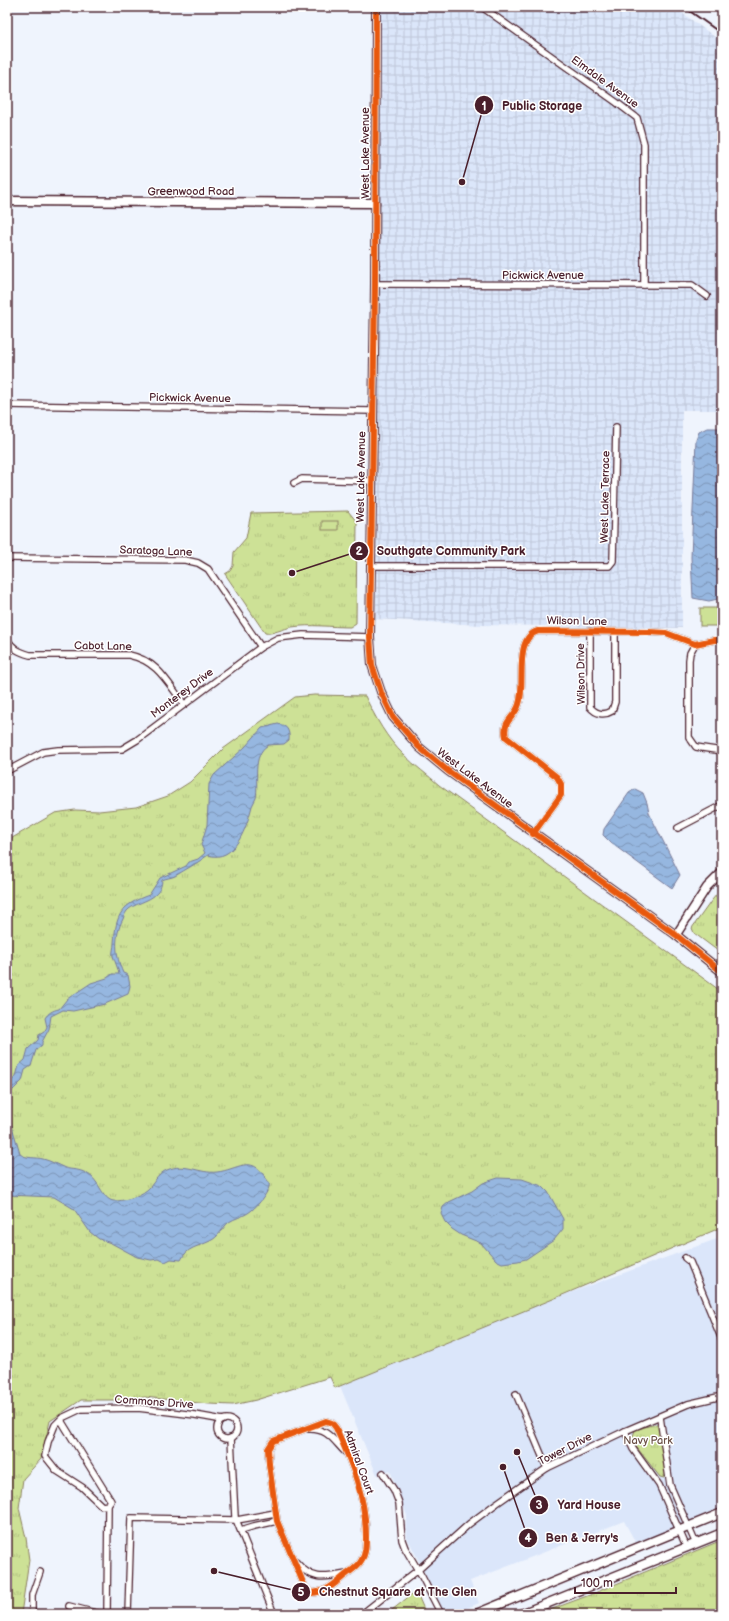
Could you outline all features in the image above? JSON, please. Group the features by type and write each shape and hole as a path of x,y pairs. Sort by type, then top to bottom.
{"main road":[{"name":"Greenwood Road","path":"7,202 375,203"},
{"path":"476,1614 722,1513"},
{"path":"520,1614 722,1533"}],"street":[{"name":"West Lake Avenue","path":"376,7 375,284 371,480 370,637 372,665 381,692 393,717 419,747 448,771 533,834 676,935 722,972"},
{"name":"Elmdale Avenue","path":"482,7 637,118 644,144 644,285"},
{"name":"Pickwick Avenue","path":"375,284 692,284 707,296"},
{"name":"Pickwick Avenue","path":"7,405 372,411"},
{"name":"West Lake Terrace","path":"370,566 609,566 613,561 616,427"},
{"path":"294,483 302,479 371,480"},
{"name":"Saratoga Lane","path":"7,558 185,560 198,563 208,569 261,647"},
{"name":"Wilson Lane","path":"533,834 561,795 562,788 557,777 506,737 506,722 517,709 520,698 523,647 528,636 533,632 538,631 663,632 695,644"},
{"name":"Wilson Drive","path":"590,631 590,707 597,713 605,714 612,711 616,702 615,632"},
{"name":"Monterey Drive","path":"7,771 43,752 58,750 122,749 137,740 261,647 278,638 303,635 370,637"},
{"name":"Cabot Lane","path":"7,638 12,647 20,653 30,655 129,655 140,657 151,663 160,671 184,704"},
{"path":"722,640 695,644 690,653 689,660 689,737 696,747 722,751"},
{"path":"678,828 722,805"},
{"path":"676,935 708,887 722,872"},
{"path":"684,1258 690,1262 722,1340"},
{"path":"516,1394 548,1468"},
{"name":"Tower Drive","path":"362,1614 418,1570 475,1520 548,1468 625,1431 688,1404 722,1396"},
{"name":"Commons Drive","path":"108,1505 102,1506 82,1487 57,1471 45,1456 48,1442 55,1425 62,1418 82,1408 138,1408 223,1420"},
{"path":"660,1417 670,1485 696,1544"},
{"path":"62,1418 62,1422 111,1500 108,1505 107,1614"},
{"path":"231,1438 224,1438 217,1431 218,1424 223,1420 232,1420 236,1425 236,1431 231,1438 235,1517 275,1614"},
{"name":"Admiral Court","path":"326,1420 332,1423 336,1428 347,1454 358,1482 363,1502 366,1548 361,1561 347,1574 326,1590 311,1593 305,1587 277,1521 271,1487 268,1448 273,1441 326,1420"},
{"name":"Admiral Court","path":"303,1429 313,1428 328,1433 347,1454"},
{"path":"625,1431 633,1449 658,1484 687,1548"},
{"path":"383,1473 394,1490 399,1503 402,1540 441,1614"},
{"path":"658,1484 669,1477"},
{"path":"128,1614 131,1518 237,1520 275,1513"},
{"path":"241,1530 277,1521"},
{"name":"Admiral Court","path":"293,1559 301,1568 313,1576 326,1578 347,1574"},
{"path":"32,1614 32,1595 40,1572"},
{"path":"69,1606 100,1614"}],"shaded area":[{"path":"381,7 674,7 719,40 722,44 722,410 682,410 682,628 480,625 376,619"},
{"path":"722,1237 722,1479 719,1481 722,1487 722,1507 637,1545 624,1521 470,1581 479,1603 454,1614 445,1614 407,1537 407,1516 390,1470 377,1475 340,1386 553,1299"}],"green space":[{"path":"348,511 357,522 356,623 350,627 299,626 265,633 225,574 230,571 233,566 234,552 246,538 251,513"},
{"path":"322,521 338,521 338,530 322,530"},
{"path":"700,608 722,608 722,626 700,626"},
{"path":"314,695 365,696 377,720 392,742 408,759 439,785 722,992 722,1227 553,1299 335,1388 330,1377 256,1400 233,1405 145,1397 123,1400 81,1400 50,1421 41,1459 23,1479 19,1508 26,1538 29,1560 21,1614 7,1614 7,841 55,813 75,810 99,811 136,807 168,796 190,782 223,749 295,697"},
{"path":"722,888 722,954 694,933 692,928"},
{"name":"Navy Park","path":"655,1424 660,1427 667,1473 664,1478 660,1477 634,1444 632,1439 635,1430"},
{"path":"722,1540 722,1614 539,1614 587,1596"},
{"path":"416,1591 426,1614 387,1614"}],"water":[{"path":"707,428 722,428 722,542 717,569 722,598 709,601 693,598 691,557 696,440 699,432"},
{"path":"278,724 286,727 289,734 289,740 284,744 268,745 259,756 256,798 243,833 232,849 226,854 217,856 208,855 175,876 162,880 161,887 154,896 134,906 125,914 118,932 117,952 123,973 128,975 130,986 128,994 105,1004 73,1011 63,1010 51,1016 49,1029 42,1042 42,1045 36,1050 31,1066 25,1070 22,1081 10,1093 9,1116 20,1154 25,1157 40,1158 65,1168 86,1173 91,1176 105,1195 112,1201 126,1200 139,1195 147,1190 162,1173 167,1170 180,1167 217,1172 243,1165 249,1165 260,1170 268,1181 268,1190 251,1211 229,1222 213,1239 186,1252 181,1260 171,1259 165,1262 159,1259 151,1260 137,1257 111,1243 99,1239 90,1232 74,1209 54,1197 7,1195 7,1084 16,1077 19,1065 25,1060 28,1049 38,1040 39,1035 44,1032 47,1027 45,1018 48,1015 59,1009 67,999 91,983 107,978 112,974 119,974 113,953 116,925 122,912 132,903 149,895 160,878 186,866 189,862 198,859 205,853 201,845 207,825 209,784 214,775 245,747 262,728"},
{"path":"635,789 643,793 649,813 680,875 672,888 611,843 603,835 604,829 629,793"},
{"path":"498,1178 522,1179 542,1186 548,1192 563,1219 563,1229 554,1240 526,1259 502,1263 496,1260 481,1243 461,1235 452,1229 445,1222 441,1214 443,1207 449,1202 472,1191 483,1183"}],"railway":[{"path":"684,7 722,34"}],"cycle path":[{"path":"376,7 375,284 370,637 372,665 381,692 393,717 419,747 448,771 676,935 722,972"},
{"path":"533,834 561,795 561,784 557,777 506,737 505,731 507,723 515,713 519,704 521,695 523,652 525,643 530,635 538,631 648,632 666,633 695,644 722,640"},
{"path":"326,1421 332,1423 336,1428 353,1468 364,1508 366,1546 363,1558 356,1567 328,1588 311,1593 305,1587 277,1521 268,1449 273,1441 326,1421"}],"place":[{"name":"Public Storage","path":"462,182"},
{"name":"Southgate Community Park","path":"292,573"},
{"name":"Yard House","path":"517,1452"},
{"name":"Ben & Jerry's","path":"503,1467"},
{"name":"Chestnut Square at The Glen","path":"214,1571"}]}
